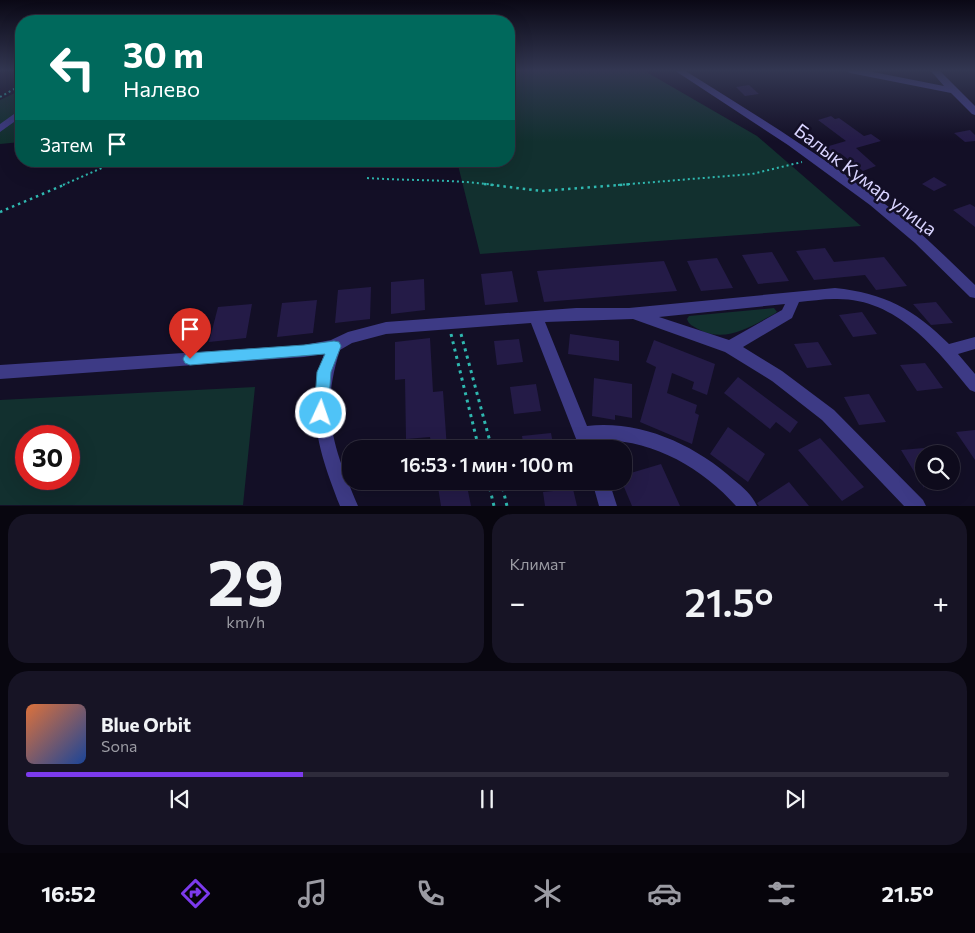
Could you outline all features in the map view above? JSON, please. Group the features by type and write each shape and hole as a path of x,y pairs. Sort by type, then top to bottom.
{"street":[{"name":"Балык Кумар улица","path":"715,94 778,133 901,224 975,293"},
{"path":"956,94 975,112"},
{"path":"0,129 15,117"},
{"path":"0,372 304,351 334,346 348,338 366,332 536,317 608,313 629,314 794,299 835,293 868,297 886,303 909,316 946,351 975,385"},
{"path":"730,347 787,314 794,299"},
{"path":"629,314 730,347 790,386 828,415 917,506"},
{"path":"536,317 585,440"},
{"path":"946,351 975,343"},
{"path":"334,346 324,372 320,399 321,428 329,458 349,506"},
{"path":"588,440 610,432 634,436 659,444 713,472 740,495 748,506"},
{"path":"603,490 608,506"}],"path":[{"path":"367,178 427,182 456,180 542,191 752,174 814,159"},
{"path":"0,212 104,167"},
{"path":"453,324 477,440"},
{"path":"453,324 489,440"},
{"path":"490,490 494,506"},
{"path":"503,490 507,506"}],"green space":[{"path":"15,94 15,143 0,144 0,100"},
{"path":"515,94 684,94 757,136 861,226 480,254 458,167 515,167"},
{"path":"774,308 777,312 774,314 747,328 728,334 708,333 691,325 687,319 689,316"},
{"path":"255,387 243,505 0,505 0,400"}],"building":[{"path":"743,94 759,94 745,96"},
{"path":"831,116 835,119 839,118 864,136 871,134 881,141 856,148 876,166 863,171 840,153 831,156 822,148 846,141 818,120"},
{"path":"970,130 975,135 975,141 965,142 954,133"},
{"path":"934,177 947,185 934,191 922,184"},
{"path":"970,204 975,207 975,227 953,210"},
{"path":"825,248 834,262 884,257 907,286 876,290 865,275 814,280 796,251"},
{"path":"772,252 789,281 758,284 742,255"},
{"path":"717,258 733,288 701,291 687,261"},
{"path":"664,261 677,291 544,302 537,271"},
{"path":"512,271 518,302 485,305 481,274"},
{"path":"424,279 425,310 391,314 391,282"},
{"path":"371,287 370,319 335,323 338,290"},
{"path":"317,300 313,333 277,337 282,303"},
{"path":"936,302 953,323 931,325 913,304"},
{"path":"252,304 246,338 209,342 218,307"},
{"path":"862,312 877,334 853,337 839,315"},
{"path":"570,334 619,341 619,361 568,354"},
{"path":"430,338 433,392 443,391 446,440 430,440 430,437 406,439 405,379 395,380 395,342"},
{"path":"519,339 523,362 497,365 494,341"},
{"path":"654,340 715,364 707,395 692,389 694,382 672,373 667,393 697,405 695,413 699,415 692,444 640,422 656,367 646,362"},
{"path":"818,342 832,365 807,368 794,344"},
{"path":"925,363 943,388 917,391 900,365"},
{"path":"738,377 798,422 790,433 776,422 770,429 724,393"},
{"path":"594,378 632,384 632,418 615,415 615,420 592,416"},
{"path":"536,384 541,411 514,414 510,387"},
{"path":"869,394 886,422 859,425 844,397"},
{"path":"728,427 765,454 748,482 710,454"},
{"path":"975,430 975,460 956,432"},
{"path":"551,433 552,440 523,440 522,436"},
{"path":"820,438 864,487 842,501 798,450"},
{"path":"915,449 915,473 901,450"},
{"path":"661,464 680,506 632,506 625,490 632,490 632,473"},
{"path":"789,482 809,506 759,506 757,503"},
{"path":"438,490 468,490 471,506 441,506"},
{"path":"573,490 577,506 545,506 543,492"}],"route":[{"path":"190,359 304,351 334,346 324,372 320,399 321,413"}]}
